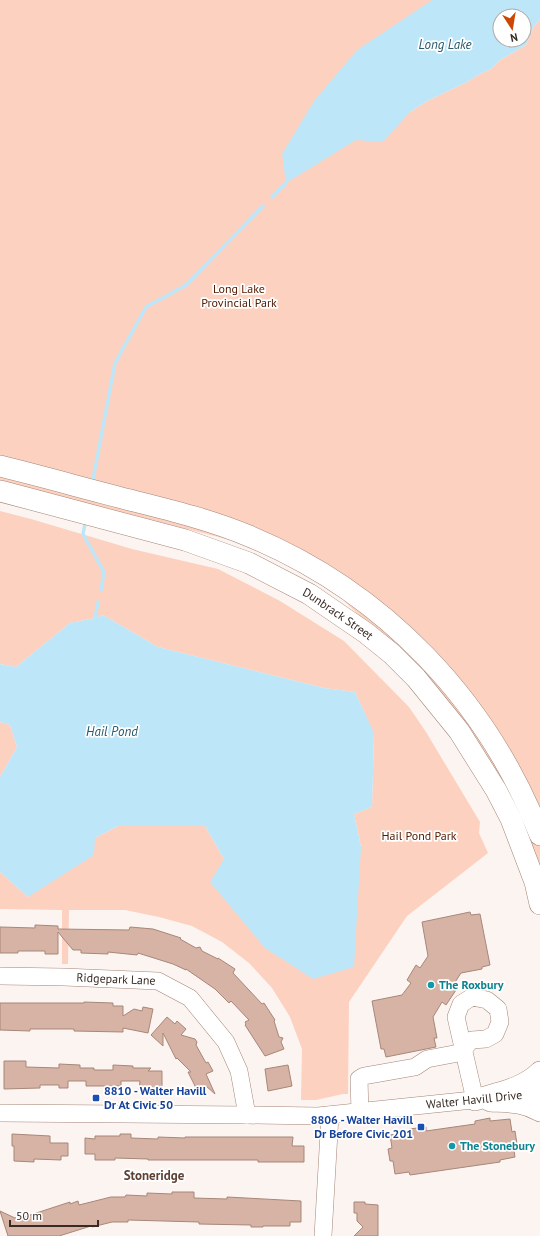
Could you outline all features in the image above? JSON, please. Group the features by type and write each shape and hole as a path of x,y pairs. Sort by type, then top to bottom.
{"main road":[{"name":"Dunbrack Street","path":"0,466 154,506 225,527 281,551 334,580 368,605 406,637 437,668 466,702 492,738 504,758 524,797 540,835"},
{"name":"Dunbrack Street","path":"0,491 185,540 249,563 309,594 366,633 392,654 416,678 463,736 496,790 511,819 534,882 540,904"},
{"path":"475,1100 517,1087 532,1080 540,1072"},
{"path":"475,1100 518,1102 530,1105 540,1111"}],"street":[{"name":"Ridgepark Lane","path":"0,976 158,981 190,998 226,1042 239,1071 247,1114"},
{"path":"360,1112 360,1079 364,1076 415,1067 427,1059 463,1050 475,1100"},
{"name":"Walter Havill Drive","path":"0,1113 330,1115 540,1093"},
{"path":"323,1236 330,1115"}],"green space":[{"name":"Long Lake Provincial Park","path":"0,0 443,0 410,112 427,101 491,69 500,60 521,48 532,48 532,31 540,19 540,895 526,852 394,648 341,598 279,558 234,541 0,481"},
{"name":"Hail Pond Park","path":"0,511 132,549 218,569 280,601 344,641 409,707 426,732 480,822 479,833 488,853 407,916 349,1002 348,1094 316,1100 301,1100 302,1049 290,1017 272,988 249,963 222,942 192,926 159,917 125,910 69,910 68,964 62,964 62,910 0,909 0,872 28,897 95,838 118,826 205,826 224,859 361,847 354,814 372,807 374,734 355,692 324,688 158,647 103,615 70,623 16,667 0,664"},
{"path":"0,722 10,725 17,747 0,777"}],"water":[{"name":"Long Lake","path":"432,0 540,0 540,19 532,31 532,8 492,8 492,48 521,48 500,60 491,69 427,101 410,112 383,142 356,140 286,183 282,154 314,101 357,50"},
{"name":"Hail Pond","path":"103,615 158,647 324,688 355,692 374,733 372,807 354,814 361,847 354,967 313,979 265,948 210,882 224,859 205,826 118,826 95,838 94,855 28,897 0,872 0,777 17,747 10,725 0,722 0,664 16,667 70,623"}],"building":[{"name":"The Roxbury","path":"470,912 471,915 480,914 490,965 482,967 482,969 461,973 452,987 456,990 446,1005 442,1002 433,1017 437,1038 434,1038 436,1047 386,1057 384,1049 381,1049 372,1001 402,995 411,983 407,980 416,965 420,968 428,956 422,922"},
{"path":"35,925 58,926 58,929 129,930 130,927 153,929 181,938 180,939 196,948 200,947 202,951 218,958 235,969 233,973 262,1004 264,1003 275,1020 274,1021 279,1037 283,1038 281,1042 284,1049 265,1056 245,1025 245,1022 249,1020 231,1001 229,1003 215,989 186,969 173,964 138,953 137,955 108,952 108,954 81,953 81,950 73,950 58,932 58,954 45,954 45,951 0,953 0,927 35,928"},
{"path":"0,1003 113,1003 113,1006 123,1006 123,1016 134,1009 142,1011 143,1007 153,1009 148,1033 123,1028 123,1032 74,1031 74,1029 30,1029 30,1031 0,1030"},
{"path":"167,1017 175,1024 177,1021 186,1029 181,1035 195,1039 197,1042 196,1045 206,1063 208,1062 213,1071 206,1074 215,1094 206,1086 197,1090 188,1072 191,1072 177,1058 176,1059 163,1033 163,1046 151,1035"},
{"path":"4,1061 26,1061 26,1067 59,1068 59,1064 80,1065 80,1068 94,1068 94,1070 113,1070 113,1065 133,1066 133,1068 151,1068 148,1071 162,1071 162,1089 139,1090 140,1081 121,1081 121,1086 86,1086 86,1081 68,1081 68,1088 59,1088 59,1085 40,1085 40,1088 4,1089"},
{"path":"288,1065 292,1086 268,1091 265,1069"},
{"name":"The Stonebury","path":"490,1118 490,1121 510,1119 512,1132 515,1131 517,1144 513,1144 515,1157 500,1160 500,1162 410,1175 409,1172 395,1174 393,1161 390,1161 388,1149 392,1148 390,1135 410,1132 409,1129 426,1127 426,1131 475,1124 475,1121"},
{"path":"12,1134 50,1136 50,1143 68,1143 68,1156 61,1156 61,1160 34,1159 34,1162 14,1161"},
{"path":"120,1134 131,1134 131,1138 158,1139 158,1137 293,1137 292,1146 304,1146 304,1162 258,1162 258,1160 148,1160 115,1158 115,1160 95,1160 95,1154 85,1154 85,1138 95,1139 95,1136 120,1136"},
{"path":"172,1192 194,1192 194,1198 227,1199 227,1197 301,1201 301,1222 290,1222 290,1226 251,1227 251,1225 199,1224 199,1222 128,1220 128,1222 112,1222 91,1226 59,1236 8,1236 0,1211 15,1218 21,1216 21,1218 70,1202 70,1204 78,1201 79,1205 111,1197 125,1197 126,1195 147,1196 147,1193 172,1194"},
{"path":"354,1202 365,1202 365,1204 378,1205 378,1236 354,1236 363,1227 357,1221 357,1213 354,1213"}],"waterway":[{"path":"272,197 286,183"},
{"path":"93,479 115,363 146,307 186,285 263,206"},
{"path":"85,524 83,534 104,572 101,590"},
{"path":"95,618 98,602"}],"place":[{"name":"The Roxbury","path":"431,985"},
{"name":"8810 - Walter Havill Dr At Civic 50","path":"96,1098"},
{"name":"8806 - Walter Havill Dr Before Civic 201","path":"421,1127"},
{"name":"The Stonebury","path":"452,1146"}],"district":[{"name":"Stoneridge","path":"154,1175"}]}
